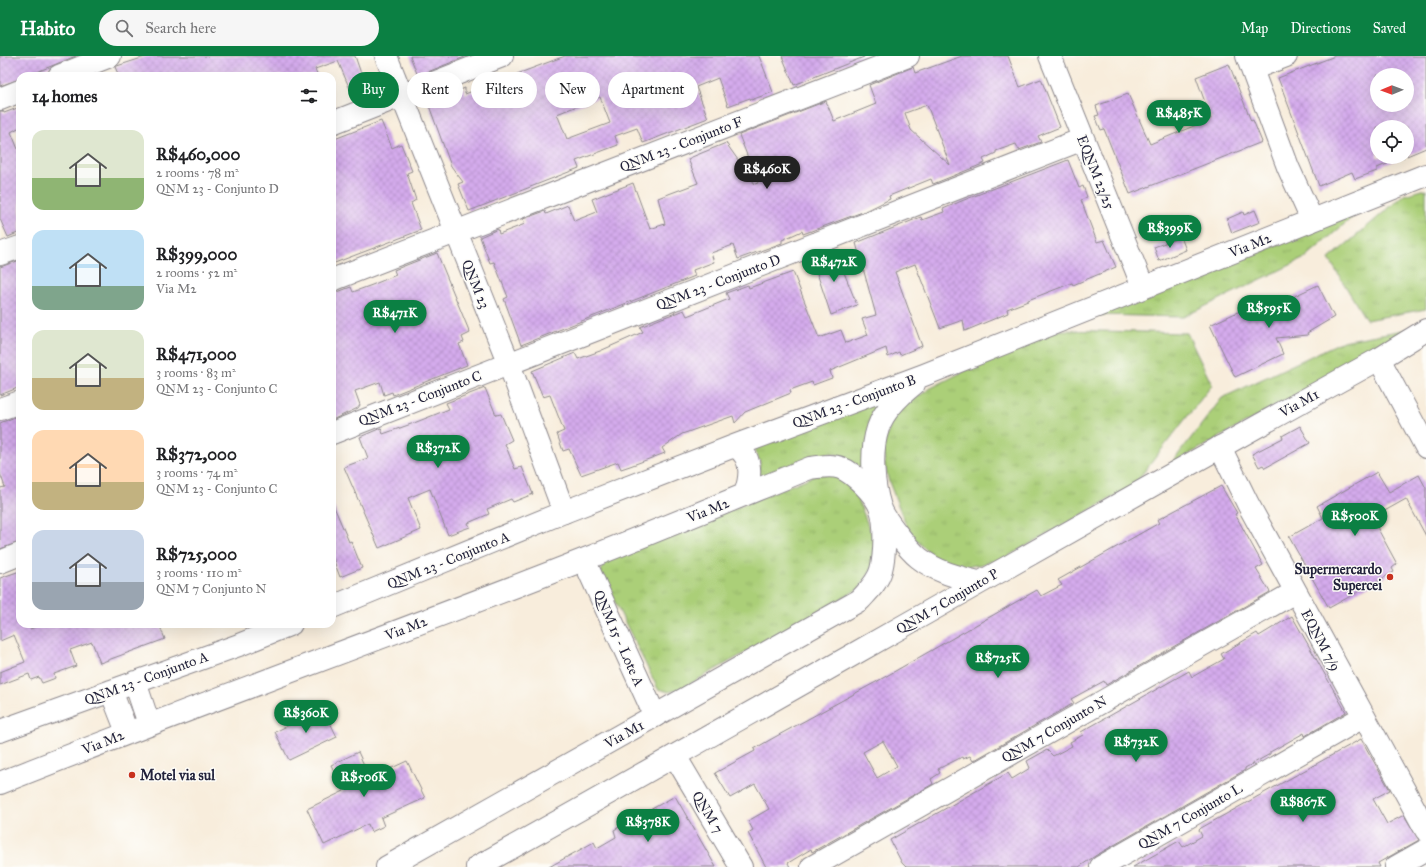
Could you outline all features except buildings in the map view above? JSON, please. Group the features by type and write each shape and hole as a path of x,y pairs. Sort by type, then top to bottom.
{"main road":[{"path":"69,72 110,56"},
{"name":"QNM 23","path":"386,56 454,232 509,364 564,512"},
{"path":"336,121 502,56"},
{"name":"QNM 23 - Conjunto F","path":"336,278 908,56"},
{"name":"EQNM 23/25","path":"1050,56 1143,287"},
{"path":"1286,56 1249,63 1288,167 1312,220"},
{"path":"0,99 16,93"},
{"name":"QNM 23 - Conjunto D","path":"509,364 1083,139"},
{"name":"Via M2","path":"1143,287 1426,175"},
{"path":"0,254 16,248"},
{"name":"QNM 23 - Conjunto B","path":"564,512 734,446 924,375 1143,287"},
{"name":"Via M1","path":"1220,447 1379,359 1426,330"},
{"path":"1379,359 1426,447"},
{"name":"QNM 23 - Conjunto C","path":"336,431 509,364"},
{"name":"Via M1","path":"387,867 860,600 873,587 881,571 884,541 881,508 874,470 874,447 878,428 886,412 897,398 924,375"},
{"path":"0,409 16,403"},
{"path":"734,446 745,454 748,465 750,477 745,494"},
{"name":"QNM 7 Conjunto P","path":"477,867 675,756 978,582 1220,447"},
{"name":"EQNM 7/9","path":"1220,447 1248,504 1295,592 1426,830"},
{"name":"Via M2","path":"0,783 127,732 253,687 584,560 810,468 825,466 839,467 853,475 865,487 881,508 907,547 920,559 943,573 978,582"},
{"name":"QNM 23 - Conjunto A","path":"336,605 564,512"},
{"path":"0,562 16,556"},
{"name":"QNM 15 - Lote A","path":"584,560 655,716"},
{"name":"QNM 7 Conjunto N","path":"812,867 1295,592"},
{"name":"QNM 23 - Conjunto A","path":"0,731 239,645 281,628"},
{"path":"135,682 149,724"},
{"path":"111,690 127,732"},
{"name":"QNM 7 Conjunto L","path":"1101,867 1363,717"},
{"name":"QNM 7","path":"675,756 741,867"},
{"path":"1396,867 1426,850"},
{"path":"397,867 415,851"}],"green space":[{"path":"1426,189 1426,309 1366,320 1329,259 1404,195"},
{"path":"1356,214 1305,258 1183,317 1098,315"},
{"path":"1415,328 1170,465 1222,398 1343,341"},
{"path":"1058,330 1187,333 1212,385 1133,486 1003,559 978,565 961,567 934,557 914,538 906,525 889,482 883,449 892,419 906,405 929,389 990,358"},
{"path":"887,398 867,473 844,457 829,453 758,479 760,462 754,449"},
{"path":"833,474 854,489 875,543 874,566 860,588 681,689 669,692 658,689 601,574 603,562 816,475"}],"place":[{"name":"Supermercardo Supercei","path":"1390,577"},
{"name":"Motel via sul","path":"132,775"}]}
